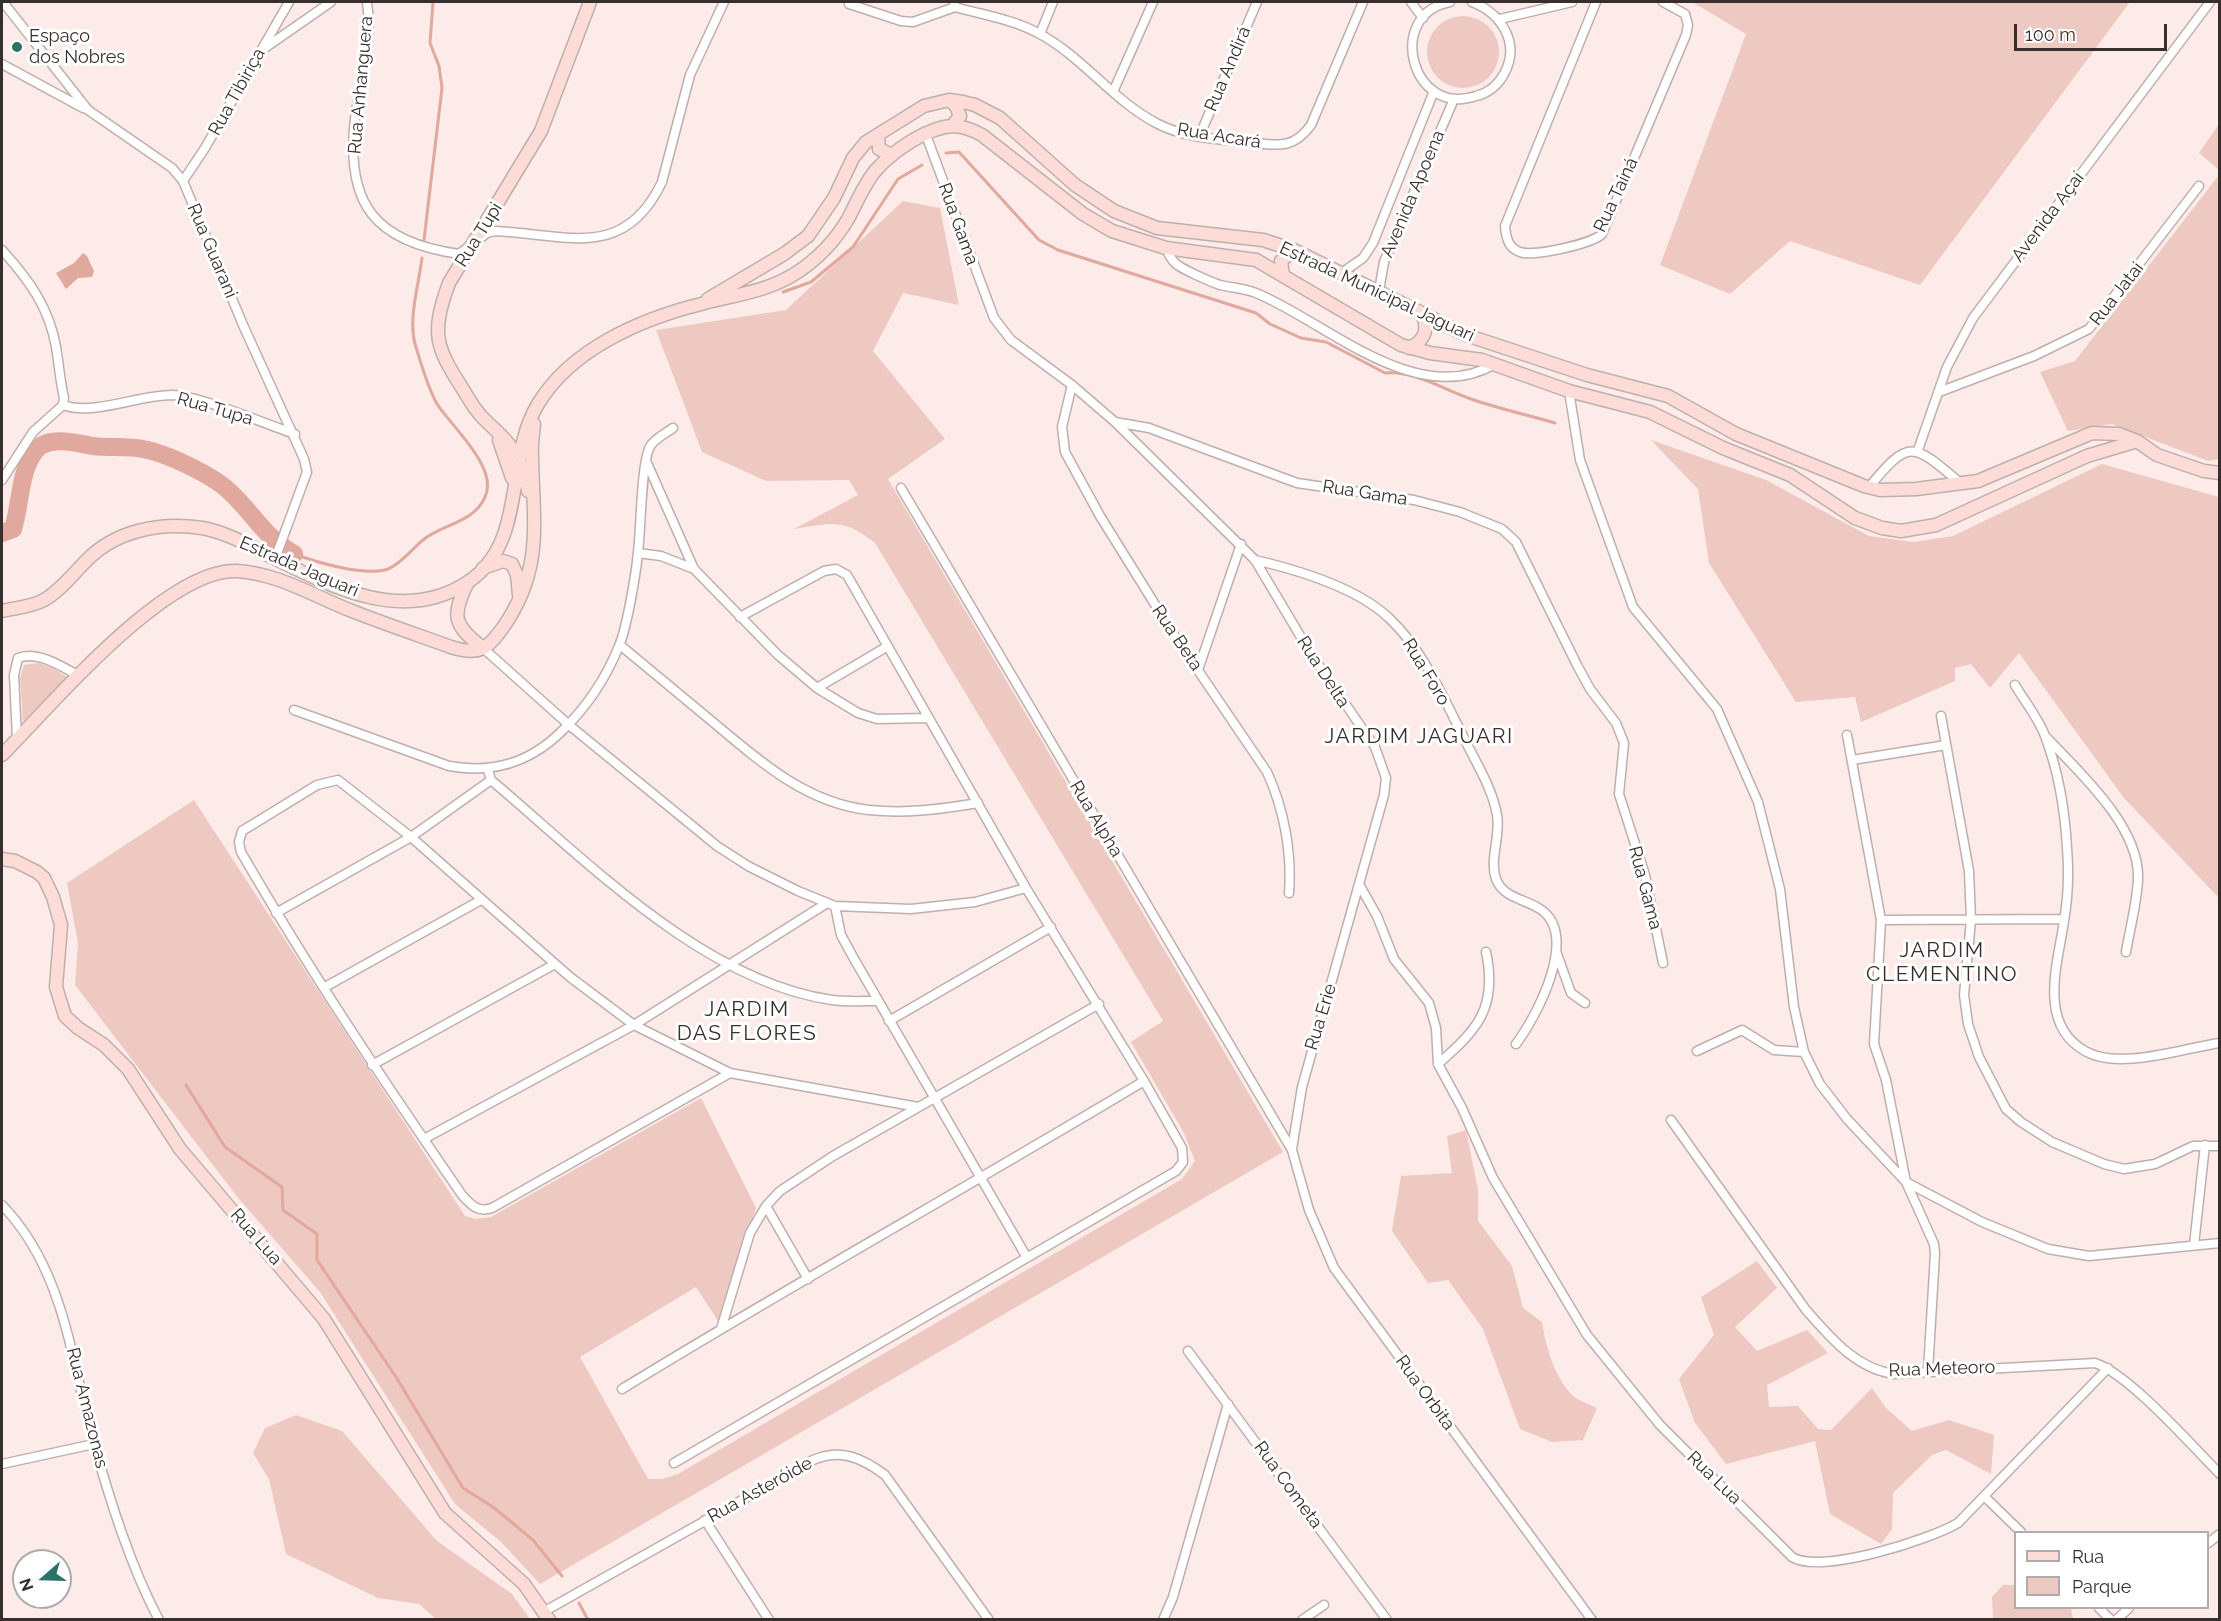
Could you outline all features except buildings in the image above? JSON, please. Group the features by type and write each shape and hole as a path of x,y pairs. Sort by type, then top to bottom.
{"main road":[{"name":"Rua Tupi","path":"518,457 500,431 485,420 453,376 441,354 437,329 440,308 449,284 541,131 590,2"},
{"name":"Estrada Municipal Jaguari","path":"949,100 975,105 1000,118 1075,186 1114,211 1156,228 1263,240 1294,250 1343,272 1466,335 1587,375 1656,392 1674,399 1736,434 1869,487 1916,489 1977,481 2091,433 2119,434 2137,441 2157,455 2204,471 2220,473"},
{"path":"500,431 509,434 519,430 555,383 592,351 652,318 702,303 750,294 795,274 828,247 848,218 866,183 892,155 926,135 952,126 960,116 956,106 949,100 915,111 866,142 853,158 834,198 808,236 784,254 736,280 702,303"},
{"name":"Estrada Municipal Jaguari","path":"952,126 963,127 982,135 1083,214 1112,231 1166,248 1250,258 1409,348 1495,364 1569,391 1650,412 1723,448 1790,475 1863,522 1901,531 1936,525 2087,456 2137,441"},
{"path":"878,135 879,149 892,155"},
{"path":"1283,275 1281,261 1294,250"},
{"path":"1409,348 1423,338 1426,326 1422,314"},
{"path":"1650,412 1656,392"},
{"path":"2,755 145,614 180,589 218,572 242,572 268,577 467,652 483,648 498,635 519,599 530,567 536,521 531,457 532,414"},
{"name":"Estrada Jaguari","path":"2,611 44,600 53,595 96,551 118,537 141,530 169,526 215,531 277,555 334,585 383,601 412,602 436,596 468,582 482,568 505,536 512,509 513,484 518,457 532,414"},
{"path":"485,420 498,437 507,457 513,484"},
{"path":"518,457 536,521"},
{"path":"1936,525 1945,513 1976,500 1982,490 1977,481"},
{"path":"482,568 503,561 512,564 517,575 519,599"},
{"path":"468,582 459,600 457,619 462,630 483,648"},
{"path":"328,601 334,585"},
{"name":"Rua Lua","path":"2,859 15,861 37,872 44,878 53,897 61,925 56,987 65,1016 122,1062 180,1149 324,1319 445,1514 506,1566 524,1584 547,1615"}],"street":[{"name":"Rua Guarani","path":"3,2 88,110 171,168 183,182 239,316 295,434 307,472 277,555"},
{"name":"Rua Tibiriça","path":"183,182 197,163 289,2"},
{"path":"260,52 331,2"},
{"name":"Rua Anhanguera","path":"367,2 367,60 355,119 353,155 364,204 370,216 380,226 400,238 459,254 487,233 495,231 593,239 619,231 641,213 656,195 662,182 690,75 724,2"},
{"path":"1040,34 1053,2"},
{"path":"1113,92 1153,2"},
{"name":"Rua Andirá","path":"1199,136 1257,2"},
{"name":"Rua Acará","path":"954,4 1015,23 1040,34 1157,124 1199,136 1280,146 1293,143 1303,137 1311,125 1363,2"},
{"path":"1411,2 1423,18"},
{"path":"1450,2 1433,9 1415,29 1412,57 1416,70 1434,91 1454,99 1469,99 1495,86 1504,74 1509,61 1510,46 1507,32 1500,19 1487,4 1472,2"},
{"path":"1500,19 1572,2"},
{"name":"Rua Tainá","path":"1596,2 1505,225 1506,237 1519,252 1528,254 1581,244 1602,234 1686,35 1687,19 1683,11 1663,2"},
{"name":"Avenida Açaí","path":"1918,450 1947,368 1973,318 2210,2"},
{"path":"849,4 901,21 913,22 954,4"},
{"path":"2,64 88,110"},
{"name":"Avenida Apoena","path":"1343,272 1363,258 1373,243 1434,91"},
{"name":"Avenida Apoena","path":"1379,291 1383,262 1454,99"},
{"name":"Rua Gama","path":"926,135 994,318 1011,340 1071,385 1115,422 1149,428 1297,483 1414,500 1460,512 1502,530 1516,542 1576,664 1590,689 1616,723 1624,743 1619,794 1645,875 1664,963"},
{"name":"Rua Jatai","path":"1939,392 2034,356 2089,329 2199,186"},
{"path":"1166,248 1173,262 1181,268 1220,285 1256,293 1335,338 1412,372 1434,375 1479,374 1495,364"},
{"path":"2,250 34,288 47,313 56,345 63,405 33,432 2,480"},
{"name":"Rua Beta","path":"1071,385 1062,427 1065,452 1100,516 1198,670 1267,772 1277,794 1291,870 1289,892"},
{"path":"1569,391 1580,460 1633,607 1717,709 1758,802 1780,890 1794,1007 1804,1052 1827,1093 1906,1182 1982,1222 2048,1250 2089,1256 2220,1243"},
{"name":"Rua Tupa","path":"63,405 79,410 135,398 175,395 295,434"},
{"name":"Rua Delta","path":"1115,422 1255,560 1311,654 1375,747 1386,778 1384,795 1360,886"},
{"path":"294,710 449,766 488,770 538,751 569,725 595,691 620,645 638,553 650,446 673,428"},
{"path":"1869,487 1896,457 1910,450 1918,450 1959,482"},
{"path":"647,462 694,569 740,617 817,688 858,713 877,719 929,718"},
{"name":"Rua Alpha","path":"901,488 1292,1150"},
{"path":"1198,670 1241,544"},
{"path":"638,553 661,556 694,569"},
{"name":"Rua Foro","path":"1255,560 1304,573 1378,609 1407,637 1421,656 1447,704 1492,798 1497,815 1494,871 1498,882 1510,895 1535,906 1548,915 1554,925 1556,949 1543,996 1531,1024 1516,1044"},
{"path":"674,1463 1181,1166 1182,1148 1099,1004 1026,888 847,575 836,569 811,577 740,617"},
{"path":"620,645 752,755 798,788 849,806 868,810 918,812 978,803"},
{"path":"817,688 888,646"},
{"path":"483,648 569,725 717,846 764,875 832,904 911,909 975,902 1026,888"},
{"path":"18,739 14,675 15,662 18,658 24,655 37,657 80,676"},
{"path":"2015,686 2045,735 2102,799 2121,825 2133,853 2138,878 2126,952"},
{"path":"1941,716 1968,871 1971,920 1964,995 1968,1024 1979,1057 2006,1109 2021,1122 2052,1142 2104,1164 2124,1169 2142,1168 2181,1149 2205,1145 2220,1146"},
{"path":"1847,735 1881,920 1874,1044 1886,1080 1906,1182 1934,1244 1928,1371"},
{"path":"2045,735 2055,773 2067,847 2064,919 2054,982 2054,1001 2066,1031 2085,1051 2102,1057 2123,1059 2220,1043"},
{"path":"1852,760 1946,745"},
{"path":"488,770 491,780 656,919 693,945 728,964 805,993 832,1000 877,1001"},
{"path":"730,1073 487,1210 475,1207 462,1196 372,1065 325,987 276,913 241,852 240,837 250,824 317,785 338,780 347,784 411,837 555,964 634,1025 730,1073 918,1107"},
{"path":"276,913 411,837 491,780"},
{"path":"1360,886 1377,916 1394,958 1424,993 1434,1013 1438,1064"},
{"name":"Rua Erie","path":"1292,1150 1302,1087 1360,886"},
{"path":"325,987 481,900"},
{"path":"424,1139 634,1025 728,964 832,904"},
{"path":"832,904 841,935 877,1001 1026,1256"},
{"path":"1881,920 2064,919"},
{"path":"889,1021 1051,927"},
{"path":"1556,949 1571,993 1585,1003"},
{"path":"1438,1064 1460,1045 1481,1018 1489,987 1490,971 1486,952"},
{"path":"372,1065 555,964"},
{"path":"721,1329 750,1233 766,1206 780,1191 833,1156 1099,1004"},
{"path":"1697,1051 1742,1030 1774,1050 1804,1052"},
{"name":"Rua Lua","path":"1438,1064 1511,1210 1548,1267 1587,1335 1660,1425 1792,1557 1813,1564 1831,1563 1928,1537 1958,1524 2108,1368"},
{"path":"622,1389 1144,1081"},
{"name":"Rua Meteoro","path":"1671,1120 1777,1273 1827,1334 1870,1368 1894,1374 2089,1362 2108,1368"},
{"path":"2194,1245 2205,1145"},
{"name":"Rua Orbita","path":"1292,1150 1309,1210 1334,1269 1592,1620"},
{"name":"Rua Amazonas","path":"2,1205 18,1225 50,1276 69,1336 94,1444 120,1525 159,1620"},
{"path":"766,1206 808,1279"},
{"name":"Rua Cometa","path":"1188,1351 1387,1620"},
{"path":"2108,1368 2145,1400 2220,1474"},
{"path":"1163,1620 1173,1597 1228,1404"},
{"path":"2,1464 94,1444"},
{"name":"Rua Asteróide","path":"547,1615 705,1520 828,1454 849,1455 872,1465 897,1488 989,1620"},
{"path":"1985,1497 2020,1531"},
{"path":"705,1520 769,1620"},
{"path":"1302,1620 1324,1605"},
{"path":"2100,1609 2114,1620 2128,1609"}],"green space":[{"path":"1692,2 2130,2 1920,285 1790,241 1730,294 1660,265 1746,34"},
{"path":"1463,16 1483,22 1493,32 1499,52 1493,72 1483,82 1463,88 1443,82 1433,72 1427,52 1433,32 1443,22"},
{"path":"2219,124 2219,170 2199,153"},
{"path":"2219,175 2219,459 2208,461 2112,424 2068,431 2040,372 2075,361"},
{"path":"903,201 940,208 959,305 903,293 873,351 945,439 888,479 1283,1152 540,1584 501,1542 455,1504 320,1292 239,1199 75,985 78,943 67,883 194,800 465,1216 476,1219 491,1217 701,1098 756,1208 718,1321 696,1287 580,1357 648,1479 662,1479 678,1474 1182,1179 1195,1161 1184,1133 1131,1042 1163,1021 875,543 854,529 837,524 794,529 858,495 849,480 766,481 702,452 656,330 786,310"},
{"path":"1651,440 1766,480 1869,536 1914,542 1953,536 2102,464 2219,497 2219,898 2124,798 2019,653 1990,688 1971,664 1955,668 1955,681 1861,722 1855,697 1796,702 1709,563 1698,489"},
{"path":"38,663 52,667 67,677 23,722 20,678 24,665"},
{"path":"1466,1130 1478,1190 1478,1221 1512,1266 1523,1308 1542,1322 1549,1351 1560,1379 1572,1395 1597,1408 1583,1440 1552,1442 1520,1429 1483,1329 1448,1280 1428,1283 1392,1231 1401,1176 1452,1173 1447,1136"},
{"path":"1757,1261 1777,1288 1735,1327 1757,1351 1807,1330 1828,1353 1767,1385 1769,1407 1798,1406 1818,1429 1831,1430 1872,1388 1886,1408 1912,1431 1949,1420 1994,1435 1991,1474 1946,1450 1932,1455 1893,1493 1892,1529 1881,1544 1830,1514 1815,1441 1726,1464 1695,1423 1679,1379 1714,1335 1701,1297"},
{"path":"296,1415 342,1431 437,1541 512,1594 530,1619 436,1619 419,1604 378,1598 286,1554 269,1479 253,1453 265,1428"},
{"path":"2003,1585 2014,1585 2014,1609 2071,1609 2073,1619 1993,1619 1992,1597"}],"shaded area":[{"path":"83,253 87,256 94,271 92,277 78,278 66,289 56,273 74,263"}],"waterway":[{"path":"424,240 442,88 439,66 430,43 433,2"},
{"path":"946,153 959,152 1039,240 1058,250 1256,313 1270,324 1301,338 1326,342 1385,373 1419,378 1474,400 1555,423"},
{"path":"783,292 811,282 853,247 898,179 922,165"},
{"path":"294,554 354,570 388,569 397,564 423,540 466,518 480,506 485,497 488,486 486,473 472,448 437,404 427,382 415,344 413,312 422,258"},
{"path":"2,533 13,529 23,478 30,458 42,445 63,441 93,446 143,449 164,455 188,466 212,478 229,491 266,532 294,554"},
{"path":"186,1085 225,1147 282,1187 283,1210 317,1234 317,1260 396,1377 463,1488 493,1507 533,1540 562,1576"},
{"path":"579,1603 588,1620"}],"place":[{"name":"Espaço dos Nobres","path":"17,47"}],"district":[{"name":"JARDIM JAGUARI","path":"1419,737"},
{"name":"JARDIM CLEMENTINO","path":"1942,963"},
{"name":"JARDIM DAS FLORES","path":"747,1022"}]}
